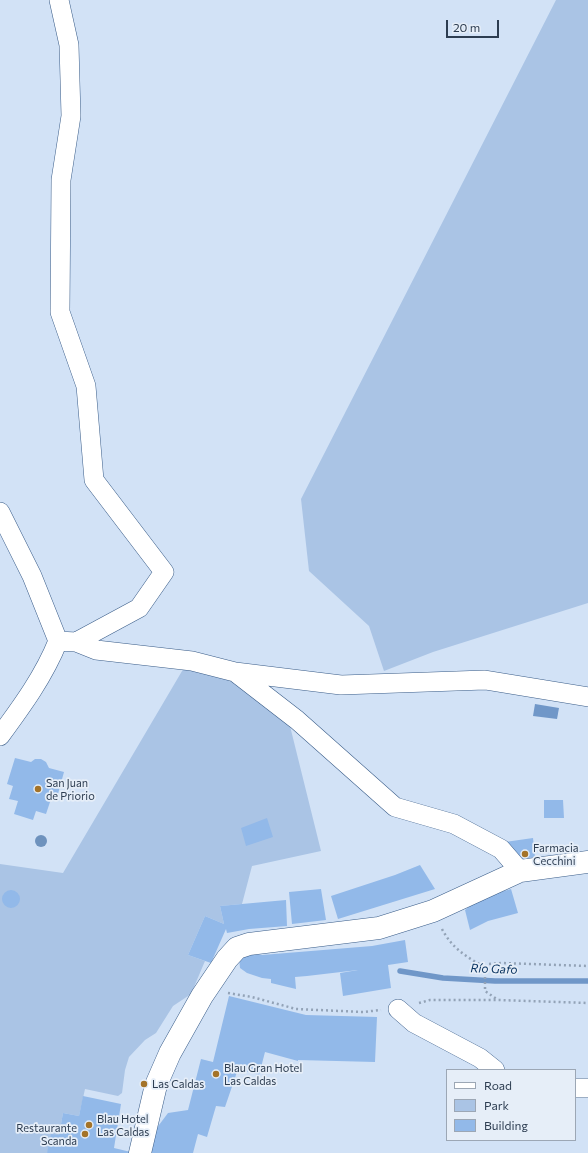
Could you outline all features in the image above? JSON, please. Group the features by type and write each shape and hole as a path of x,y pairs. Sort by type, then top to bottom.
{"street":[{"path":"0,736 51,658 67,641 139,608 164,572 94,480 86,386 60,312 61,180 71,116 69,45 59,0"},
{"path":"0,512 67,641 96,650 192,661 235,672 341,685 485,680 588,697"},
{"path":"235,672 297,720 395,807 454,824 501,849 520,871"},
{"path":"140,1153 156,1085 170,1053 202,996 227,959 237,948 249,944 379,928 433,911 520,871 588,862"},
{"path":"398,1008 414,1023 480,1058 494,1069"},
{"path":"576,1088 588,1088"}],"path":[{"path":"433,911 447,939 466,958 485,967"},
{"path":"485,967 489,964 502,963 588,966"},
{"path":"485,967 485,991 499,1000"},
{"path":"202,996 222,991 252,997 296,1009 363,1012 398,1008 430,1000 499,1000 588,1003"}],"green space":[{"path":"556,0 588,0 588,603 433,652 384,671 369,626 309,571 301,499"},
{"path":"185,666 236,682 289,722 321,851 252,866 242,904 220,906 224,924 205,916 188,955 205,961 191,994 173,1006 156,1033 145,1040 129,1057 125,1070 122,1093 118,1096 85,1089 79,1116 63,1113 59,1135 47,1153 0,1153 0,864 63,873"}],"shaded area":[{"path":"535,704 559,708 557,719 533,716"}],"building":[{"path":"15,758 31,762 35,759 41,759 46,762 49,768 64,772 56,801 51,799 46,814 36,811 33,820 14,814 18,801 9,799 13,786 7,784"},
{"path":"544,800 563,800 564,818 544,818"},
{"path":"267,818 273,837 246,846 241,828"},
{"path":"533,838 535,857 517,860 505,842"},
{"path":"420,865 435,889 338,919 331,896 395,875"},
{"path":"321,889 326,920 292,924 289,892"},
{"path":"511,889 518,913 488,921 470,930 465,910 480,898"},
{"path":"7,890 15,890 20,895 18,906 15,908 7,908 2,903 2,895"},
{"path":"286,900 287,926 249,929 227,933 226,929 211,963 188,955 205,916 224,924 220,906"},
{"path":"405,940 408,962 388,965 391,988 343,996 340,973 358,970 295,977 296,989 271,983 271,979 262,978 247,973 240,968 239,958 255,954 262,955 372,946"},
{"name":"Blau Gran Hotel Las Caldas","path":"229,996 306,1015 377,1017 375,1062 298,1061 265,1052 259,1075 238,1069 225,1107 216,1106 207,1137 198,1134 193,1153 151,1153 156,1129 168,1113 188,1110 201,1059 213,1062"},
{"name":"Blau Hotel Las Caldas","path":"83,1096 121,1104 114,1148 135,1153 47,1153 51,1134 59,1135 63,1113 79,1116"}],"waterway":[{"name":"Río Gafo","path":"400,971 443,978 495,981 588,981"}],"place":[{"name":"San Juan de Priorio","path":"38,789"},
{"name":"Farmacia Cecchini","path":"525,854"},
{"name":"Blau Gran Hotel Las Caldas","path":"216,1074"},
{"name":"Las Caldas","path":"144,1084"},
{"name":"Blau Hotel Las Caldas","path":"89,1125"},
{"name":"Restaurante Scanda","path":"85,1134"}]}
